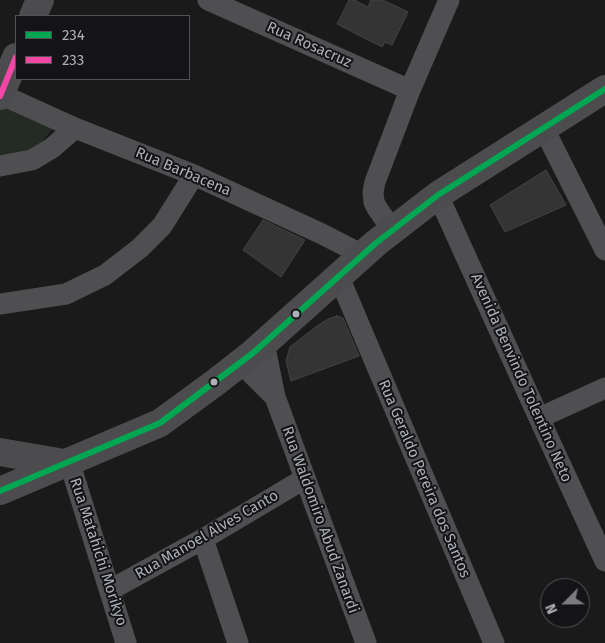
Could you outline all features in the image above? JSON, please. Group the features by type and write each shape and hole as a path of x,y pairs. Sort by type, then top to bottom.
{"main road":[{"path":"33,15 40,0"},
{"path":"0,94 15,59"},
{"path":"0,492 160,422 241,363 363,255 438,195 605,89"},
{"path":"0,452 67,462"}],"street":[{"name":"Rua Rosacruz","path":"208,0 410,90"},
{"path":"392,231 377,208 373,192 375,182 410,90 448,0"},
{"name":"Rua Barbacena","path":"0,94 75,128 194,175 363,255"},
{"path":"543,127 605,250"},
{"path":"0,166 32,160 52,148 75,128"},
{"path":"0,304 66,294 105,275 140,248 162,226 194,175"},
{"name":"Avenida Benvindo Tolentino Neto","path":"438,195 538,418 605,561"},
{"name":"Rua Geraldo Pereira dos Santos","path":"340,277 494,643"},
{"path":"315,299 328,301 355,314"},
{"name":"Rua Waldomiro Abud Zanardi","path":"264,343 275,397 366,643"},
{"name":"Rua Waldomiro Abud Zanardi","path":"241,363 275,397"},
{"path":"538,418 605,388"},
{"name":"Rua Matahichi Morikyo","path":"67,462 126,643"},
{"name":"Rua Manoel Alves Canto","path":"110,590 203,539 304,479"},
{"path":"203,539 238,643"}],"shaded area":[{"path":"0,102 54,127 40,144 21,154 0,157"}],"building":[{"path":"349,0 354,0 368,7 371,0 383,0 408,12 392,45 385,42 382,47 337,24"},
{"path":"546,170 566,205 505,232 490,205"},
{"path":"263,220 305,240 281,277 243,250"},
{"path":"337,316 343,318 359,356 291,381 286,361 290,347 317,326"}],"transit line":[{"name":"233","path":"0,96 15,59"},
{"name":"234","path":"0,491 160,423 253,353 376,243 438,195 605,89"}]}
